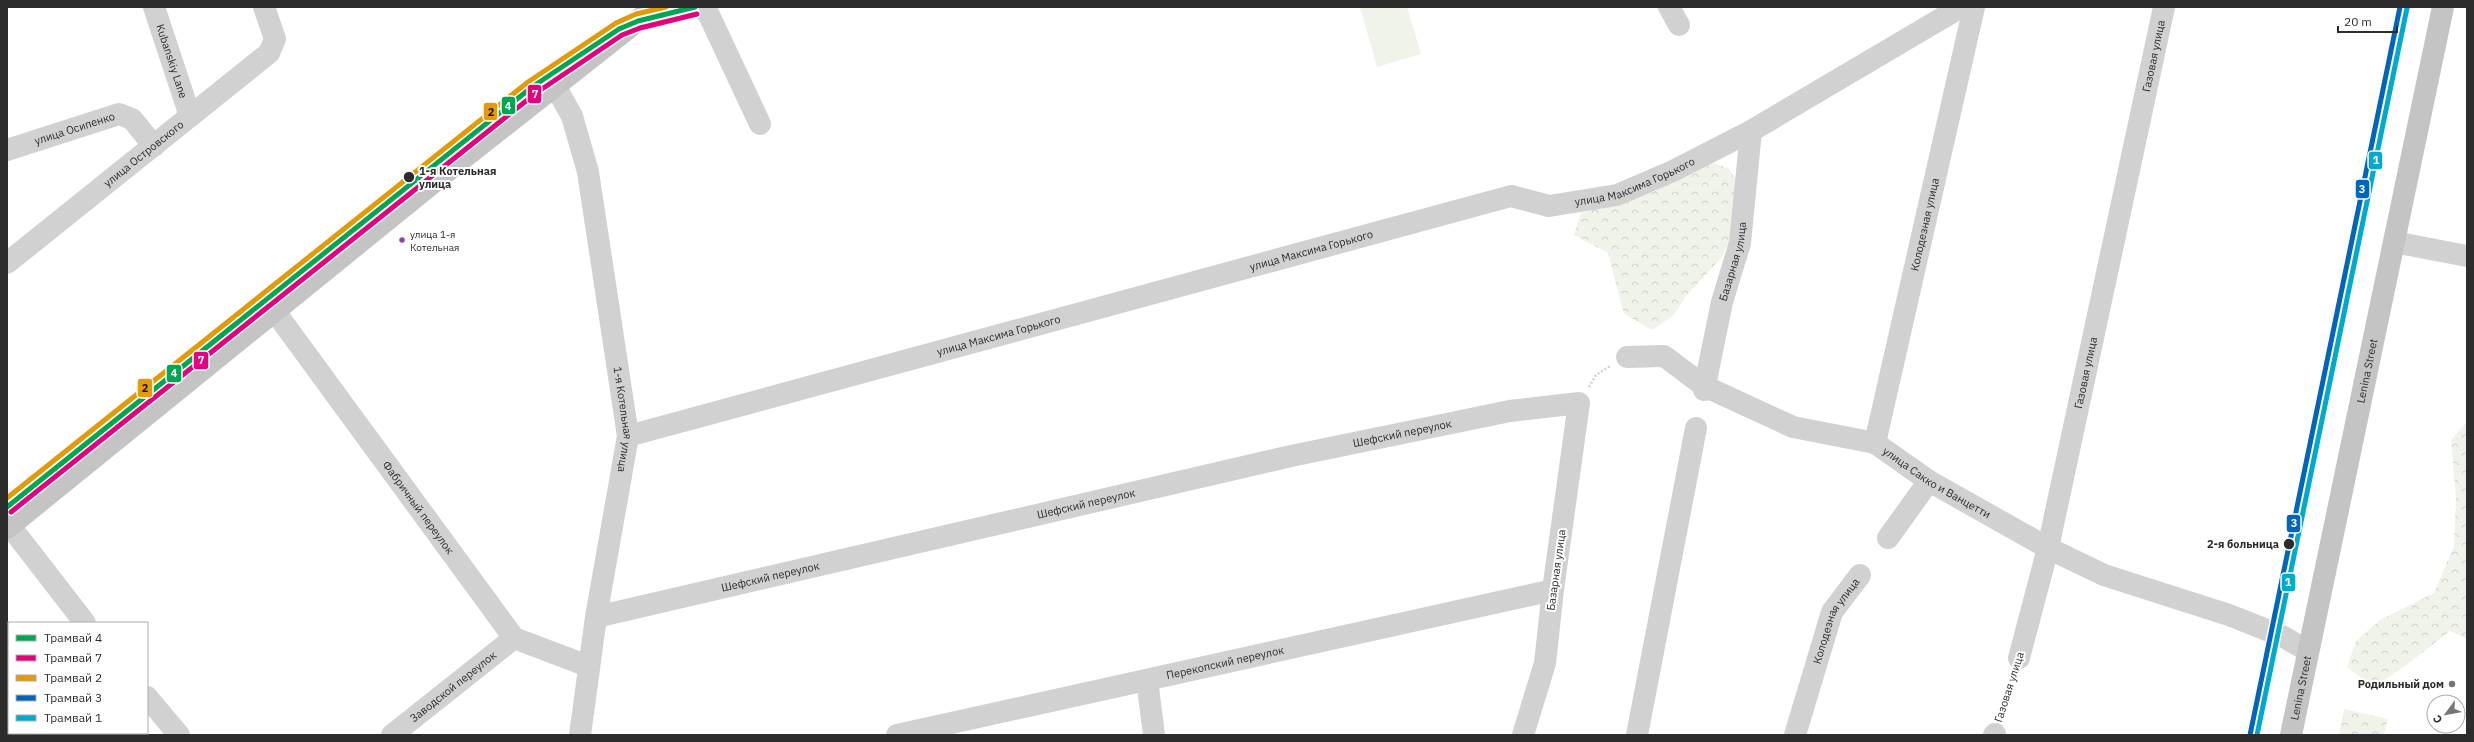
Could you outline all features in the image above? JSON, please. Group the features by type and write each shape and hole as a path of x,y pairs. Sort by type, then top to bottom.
{"main road":[{"path":"8,527 143,416 276,313 555,86 655,7"},
{"name":"Lenina Street","path":"2291,735 2443,7"}],"street":[{"name":"Kubanskiy Lane","path":"154,7 190,116"},
{"name":"улица Островского","path":"7,263 269,53 275,39 264,7"},
{"path":"702,7 709,15 760,124"},
{"name":"улица Максима Горького","path":"628,436 1511,196 1549,206 1617,195 1673,171 1751,131 1961,7"},
{"name":"Колодезная улица","path":"1875,443 1974,7"},
{"name":"Газовая улица","path":"2019,658 2048,548 2164,7"},
{"name":"1-я Котельная улица","path":"555,86 572,116 588,172 628,436 588,666 580,735"},
{"name":"улица Осипенко","path":"7,150 119,114 132,119 154,146"},
{"name":"Базарная улица","path":"1704,388 1722,302 1740,243 1751,131"},
{"path":"2394,242 2467,256"},
{"name":"Фабричный переулок","path":"276,313 514,638"},
{"name":"улица Сакко и Ванцетти","path":"1626,357 1664,356 1704,388 1793,427 1875,443 1930,481 2048,548 2104,575 2229,615 2277,634 2308,651"},
{"name":"Базарная улица","path":"1523,735 1545,663 1553,590 1579,402"},
{"name":"Шефский переулок","path":"596,617 1283,458 1510,411 1579,402"},
{"path":"1637,735 1696,428"},
{"path":"1888,538 1930,481"},
{"path":"8,527 84,622"},
{"name":"Колодезная улица","path":"1795,735 1832,612 1860,575"},
{"name":"Перекопский переулок","path":"897,735 1553,590"},
{"path":"514,638 588,666"},
{"name":"Заводской переулок","path":"392,735 514,638"},
{"path":"1147,680 1154,735"},
{"path":"148,698 179,735"}],"path":[{"path":"1579,402 1596,375 1626,357"},
{"name":"Газовая улица","path":"1994,735 2019,658"}],"green space":[{"path":"1360,7 1407,7 1421,54 1377,67"},
{"path":"1713,163 1728,168 1738,182 1732,236 1721,258 1686,296 1674,315 1652,330 1624,314 1608,253 1574,235 1581,213"},
{"path":"2467,422 2467,639 2450,631 2404,667 2373,687 2347,667 2356,641 2380,620 2434,593 2454,546 2456,500 2451,440"},
{"path":"2344,709 2388,719 2384,735 2339,735"}],"tram line":[{"name":"2","path":"7,498 528,82 616,23 636,14 666,7"},
{"name":"4","path":"7,507 532,87 619,29 638,21 695,7"},
{"name":"3","path":"2250,735 2400,7"},
{"name":"1","path":"2257,735 2407,8"},
{"name":"7","path":"11,512 536,93 622,35 640,28 697,14"}],"place":[{"name":"1-я Котельная улица","path":"409,177"},
{"name":"улица 1-я Котельная","path":"402,240"},
{"name":"2-я больница","path":"2289,544"},
{"name":"Родильный дом","path":"2452,684"}]}
